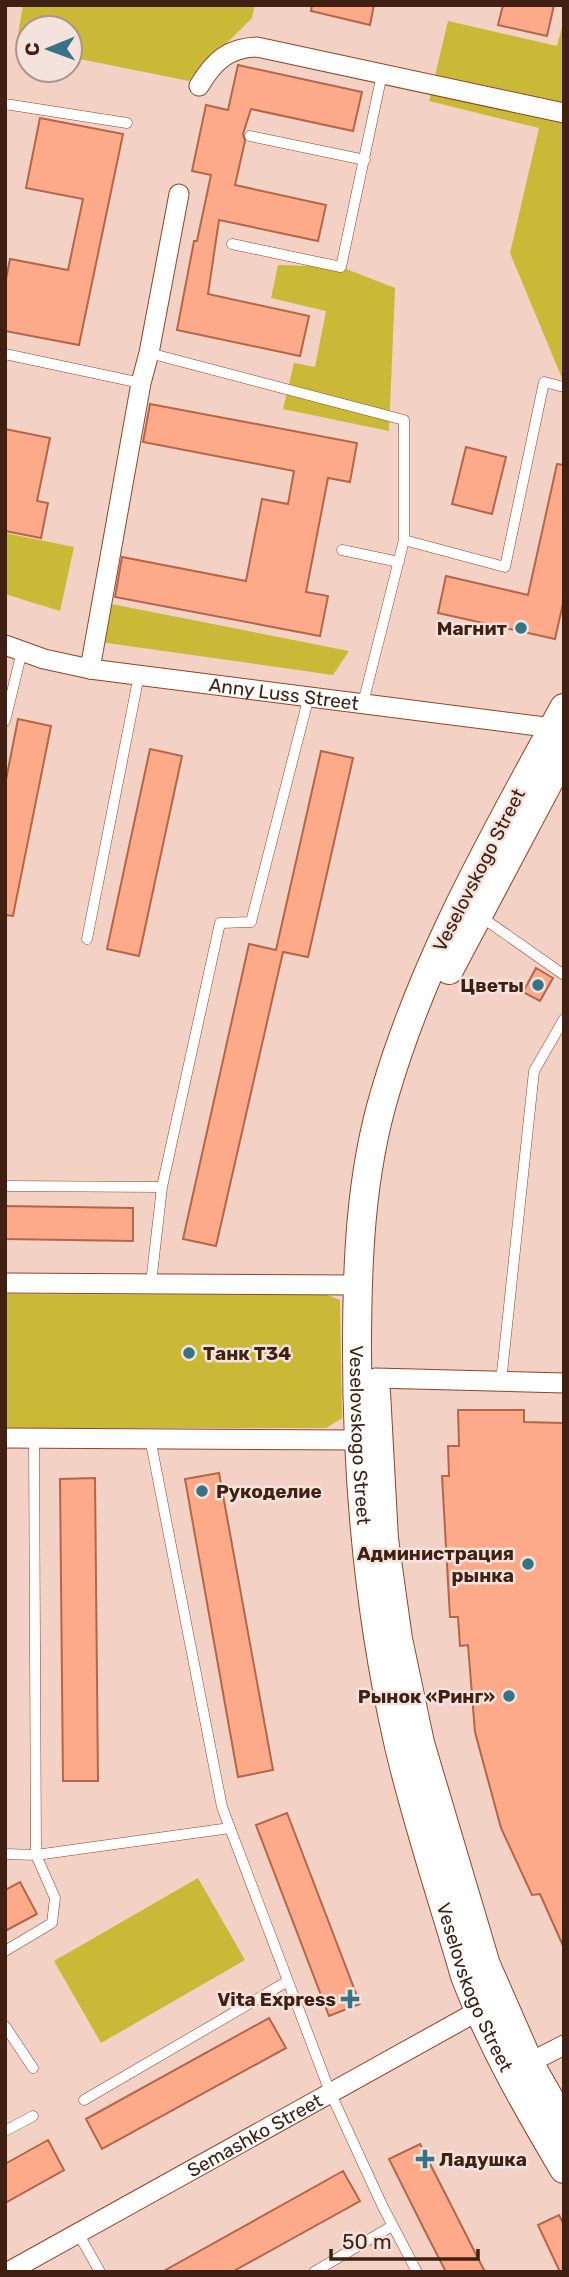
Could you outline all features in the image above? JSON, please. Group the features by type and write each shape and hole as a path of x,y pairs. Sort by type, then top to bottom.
{"main road":[{"name":"Veselovskogo Street","path":"367,1440 375,1378 367,1285 401,1102 438,994 561,730"},
{"name":"Veselovskogo Street","path":"561,730 454,913 417,996 384,1096 365,1188 367,1440 364,1541 378,1644 397,1736 466,1976 529,2063 564,2124"},
{"name":"Veselovskogo Street","path":"489,2005 521,2096 564,2169"}],"street":[{"path":"199,86 210,68 238,48 257,47 564,113"},
{"path":"90,668 141,383 179,194"},
{"name":"Anny Luss Street","path":"13,648 90,668 561,730"},
{"path":"5,1283 367,1285"},
{"path":"375,1378 564,1383"},
{"path":"5,1438 367,1440"},
{"name":"Semashko Street","path":"8,2272 489,2005"},
{"path":"529,2063 564,2045"}],"lane":[{"path":"232,244 341,267 382,74"},
{"path":"5,104 127,123"},
{"path":"250,136 365,160"},
{"path":"149,353 404,420 404,540 363,703"},
{"path":"5,354 141,383"},
{"path":"404,540 505,567 544,382 564,387"},
{"path":"342,550 399,562"},
{"path":"5,720 13,648"},
{"path":"87,939 139,675"},
{"path":"151,1283 162,1187 220,923 251,922 309,696"},
{"path":"477,913 564,975"},
{"path":"501,1382 534,1071 564,1019"},
{"path":"5,1186 162,1187"},
{"path":"5,1951 52,1923 55,1898 36,1855 34,1438"},
{"path":"150,1438 222,1807 330,2092 417,2272"},
{"path":"5,1854 36,1855 230,1829"},
{"path":"84,2100 288,1981"},
{"path":"5,2026 33,2068"},
{"path":"5,2131 33,2116"},
{"path":"314,2272 393,2226"},
{"path":"78,2233 100,2272"}],"shaded area":[{"path":"23,5 255,5 252,18 189,81 84,60 84,14 21,14"},
{"path":"564,19 564,383 510,253 539,128 429,101 448,21 557,46"},
{"path":"278,265 341,267 395,288 389,431 283,409 294,363 315,367 326,311 271,298"},
{"path":"5,533 74,547 60,611 5,594"},
{"path":"96,601 349,651 333,675 86,640"},
{"path":"5,1294 327,1295 340,1300 342,1418 326,1428 5,1428"},
{"path":"198,1878 245,1960 101,2043 54,1961"}],"building":[{"path":"312,5 374,5 370,25 311,11"},
{"path":"503,5 554,5 547,36 498,25"},
{"path":"238,65 362,92 353,131 251,109 243,134 245,141 235,185 326,205 318,241 219,220 208,294 309,316 300,356 177,330 194,241 197,241 211,175 192,171 206,105 228,110"},
{"path":"40,118 123,134 79,345 5,331 5,284 10,259 68,270 83,199 26,188"},
{"path":"150,404 357,443 350,482 328,478 306,592 328,596 320,636 115,597 122,557 246,581 262,499 288,504 294,471 143,442"},
{"path":"5,429 50,438 37,501 48,503 41,538 5,531"},
{"path":"466,447 506,457 492,514 452,504"},
{"path":"557,464 564,465 564,599 555,639 438,613 446,576 528,595"},
{"path":"18,719 51,726 13,916 5,915 5,785"},
{"path":"150,749 182,756 139,956 107,949"},
{"path":"321,751 353,758 308,957 283,952 216,1246 183,1239 249,944 276,950"},
{"name":"Цветы","path":"536,968 553,978 540,1001 523,992"},
{"path":"5,1206 133,1208 133,1241 5,1239"},
{"name":"Рынок «Ринг»","path":"458,1410 524,1410 524,1422 564,1423 564,1948 540,1894 532,1895 501,1828 475,1732 468,1645 460,1646 458,1617 450,1617 442,1476 449,1476 448,1446 459,1446"},
{"path":"219,1473 273,1770 238,1777 185,1479"},
{"path":"95,1478 98,1781 63,1781 60,1479"},
{"path":"287,1813 360,2004 329,2016 256,1825"},
{"path":"20,1882 37,1914 5,1931 5,1890"},
{"path":"269,2018 286,2048 102,2149 86,2119"},
{"path":"48,2140 64,2170 5,2203 5,2164"},
{"path":"420,2144 485,2272 446,2272 426,2233 389,2159"},
{"path":"343,2171 360,2201 232,2272 162,2272"},
{"path":"559,2215 564,2225 564,2272 560,2272 538,2225"}],"place":[{"name":"Магнит","path":"521,628"},
{"name":"Цветы","path":"538,985"},
{"name":"Танк T34","path":"189,1353"},
{"name":"Рукоделие","path":"202,1491"},
{"name":"Администрация рынка","path":"528,1564"},
{"name":"Рынок «Ринг»","path":"509,1696"},
{"name":"Vita Express","path":"350,1999"},
{"name":"Ладушка","path":"425,2159"}]}
